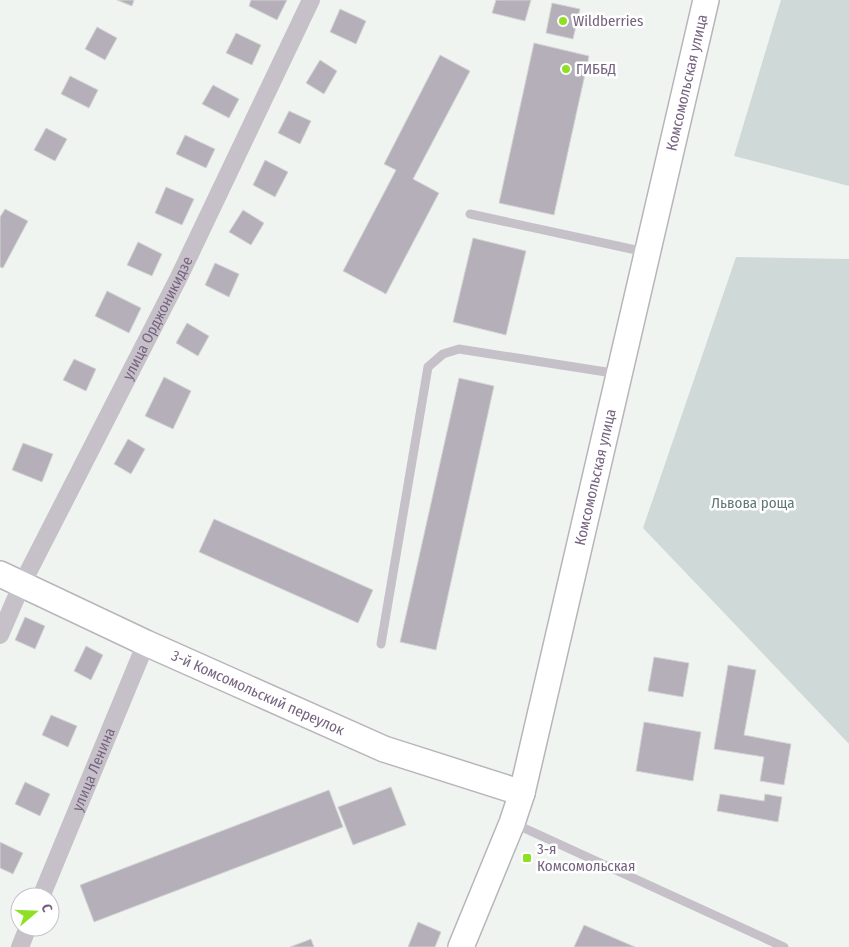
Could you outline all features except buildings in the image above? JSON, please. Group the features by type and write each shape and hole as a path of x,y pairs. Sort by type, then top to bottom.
{"main road":[{"name":"Комсомольская улица","path":"461,947 512,823 522,793 706,0"},
{"name":"3-й Комсомольский переулок","path":"11,579 146,643 384,749 522,793"}],"street":[{"name":"улица Орджоникидзе","path":"0,635 11,579 179,277 311,0"},
{"name":"улица Ленина","path":"45,887 146,643"}],"lane":[{"path":"470,214 648,252"},
{"path":"381,644 428,367 443,354 459,349 619,374"},
{"path":"512,823 784,947"}],"green space":[{"path":"781,0 849,0 849,186 734,156"},
{"name":"Львова роща","path":"736,257 849,259 849,744 643,528"}],"place":[{"name":"Wildberries","path":"563,21"},
{"name":"ГИББД","path":"566,69"},
{"name":"3-я Комсомольская","path":"527,858"}]}
